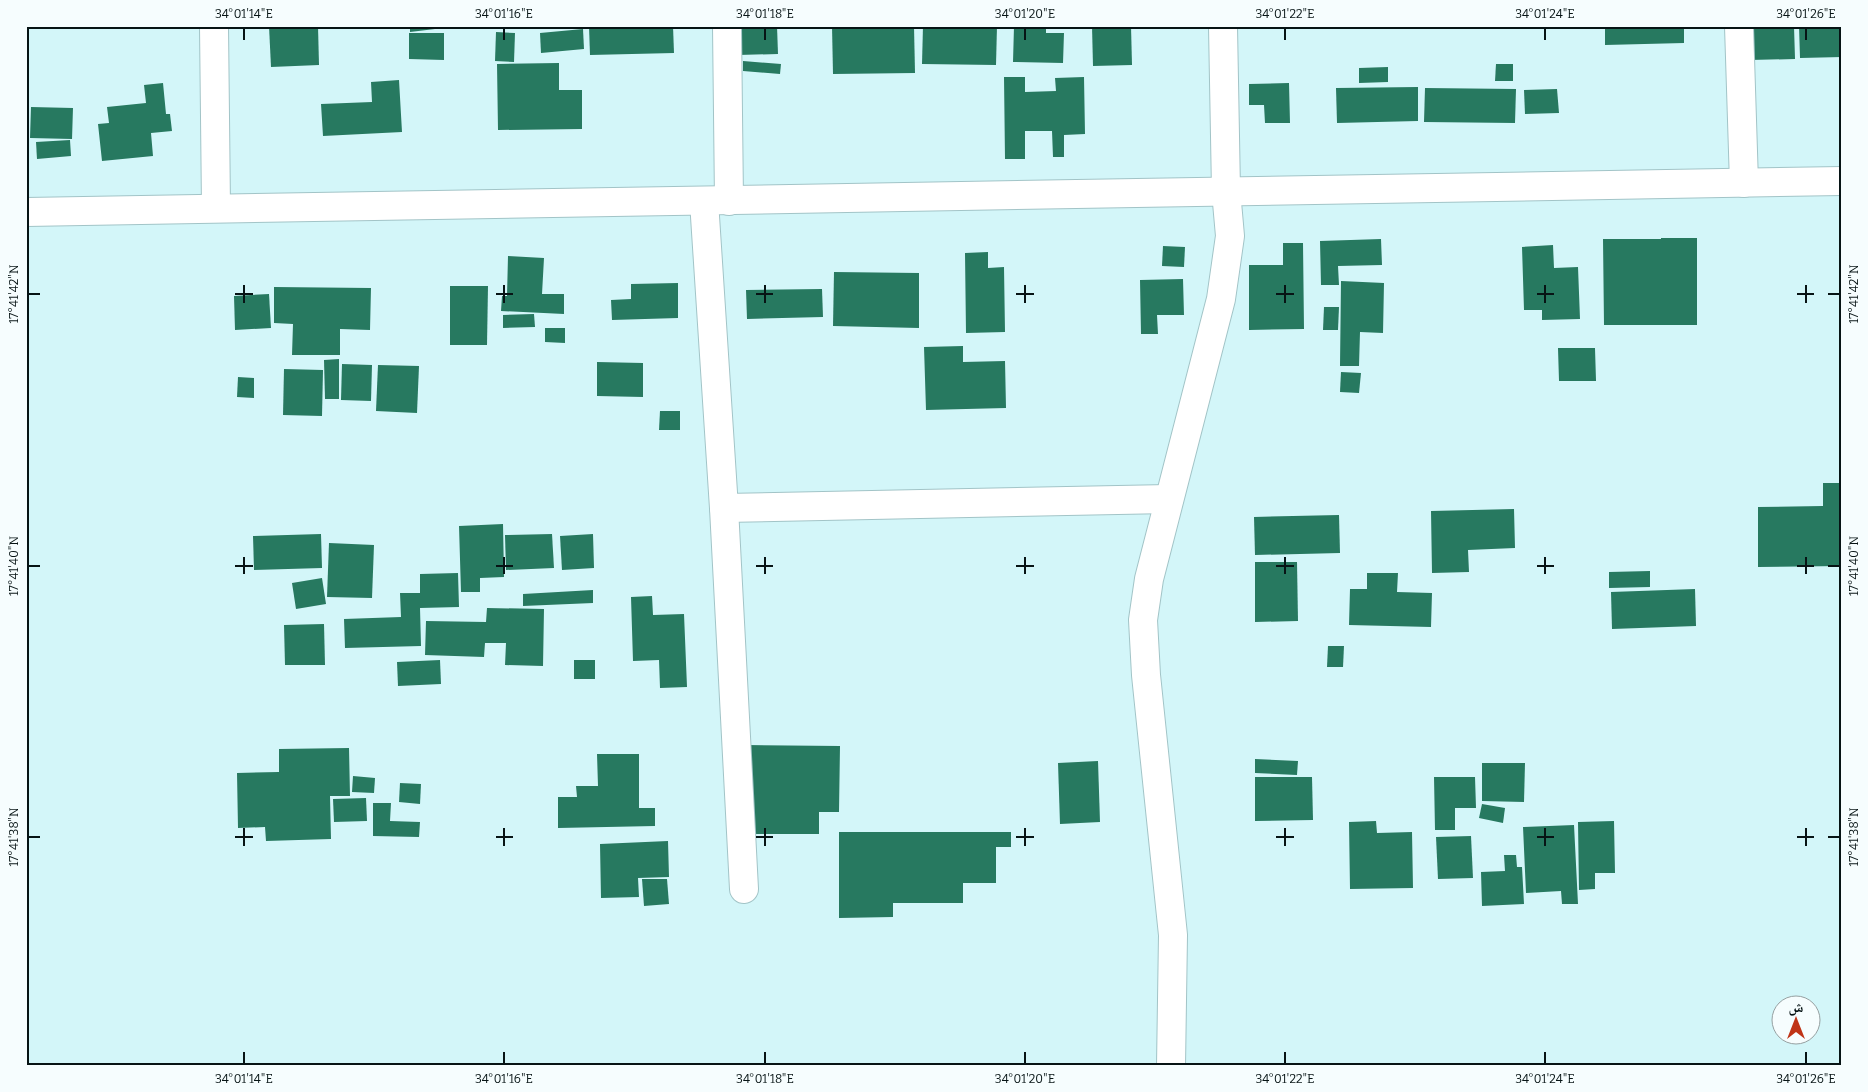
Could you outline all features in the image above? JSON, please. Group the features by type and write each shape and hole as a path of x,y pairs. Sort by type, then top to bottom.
{"street":[{"path":"214,26 216,208"},
{"path":"727,26 717,201 724,508 744,889"},
{"path":"1171,1066 1173,935 1146,675 1143,620 1148,579 1221,299 1230,236 1226,191 1222,26"},
{"path":"1739,26 1744,183"},
{"path":"26,212 1842,181"},
{"path":"724,508 1169,499"}],"building":[{"path":"269,26 318,26 319,65 271,67"},
{"path":"410,26 435,26 435,29 410,32"},
{"path":"589,26 673,26 674,53 590,55"},
{"path":"738,26 777,26 778,54 738,55"},
{"path":"832,26 914,26 915,73 833,74"},
{"path":"923,26 997,26 996,65 922,64"},
{"path":"1014,26 1046,26 1046,33 1064,33 1063,63 1013,62"},
{"path":"1092,26 1131,26 1132,65 1093,66"},
{"path":"1605,26 1684,26 1684,43 1605,45"},
{"path":"1750,26 1794,26 1795,59 1750,60"},
{"path":"1799,26 1842,26 1842,57 1800,58"},
{"path":"583,29 584,49 541,53 540,33"},
{"path":"496,32 515,33 514,62 495,61"},
{"path":"409,33 444,33 444,60 409,59"},
{"path":"743,61 781,64 780,74 743,71"},
{"path":"559,63 559,90 582,90 582,129 498,130 497,64"},
{"path":"1496,64 1513,64 1513,81 1495,81"},
{"path":"1388,67 1388,82 1359,83 1359,68"},
{"path":"1004,77 1025,77 1025,92 1056,91 1055,78 1084,77 1085,134 1064,135 1064,157 1053,157 1052,131 1025,131 1025,159 1005,159"},
{"path":"399,80 402,132 323,136 321,104 372,102 371,82"},
{"path":"163,83 166,114 170,114 172,131 151,133 153,156 102,161 98,124 109,123 107,107 146,103 144,85"},
{"path":"1289,83 1290,123 1265,123 1264,105 1249,105 1249,84"},
{"path":"1418,87 1418,121 1337,123 1336,88"},
{"path":"1425,88 1516,89 1515,123 1424,122"},
{"path":"1557,89 1559,113 1525,114 1524,90"},
{"path":"31,107 73,108 72,139 30,138"},
{"path":"70,140 71,156 37,159 36,142"},
{"path":"1697,238 1697,325 1604,325 1603,239"},
{"path":"1381,239 1382,265 1338,266 1339,285 1321,285 1320,241"},
{"path":"1283,243 1303,243 1304,329 1249,330 1249,265 1283,265"},
{"path":"1553,245 1554,268 1578,267 1580,319 1542,320 1542,310 1524,310 1522,247"},
{"path":"1163,246 1185,247 1184,267 1162,266"},
{"path":"988,252 988,268 1004,267 1005,332 966,333 965,253"},
{"path":"508,256 544,258 542,294 564,294 564,314 501,311 502,296 507,296"},
{"path":"834,272 919,273 919,328 833,326"},
{"path":"1183,279 1184,315 1157,315 1158,334 1141,334 1140,280"},
{"path":"1341,281 1384,283 1383,333 1360,332 1359,366 1340,366"},
{"path":"678,283 678,318 612,320 611,300 631,299 631,284"},
{"path":"450,286 488,286 487,345 450,345"},
{"path":"274,287 371,288 370,330 340,329 340,355 292,355 293,324 274,323"},
{"path":"822,289 823,317 747,319 746,290"},
{"path":"269,294 271,328 235,330 234,296"},
{"path":"1324,307 1339,307 1338,330 1323,330"},
{"path":"534,314 535,327 503,328 503,315"},
{"path":"545,328 565,328 565,343 545,342"},
{"path":"963,346 963,362 1005,361 1006,408 926,410 924,347"},
{"path":"1558,348 1595,348 1596,381 1559,381"},
{"path":"339,359 339,399 325,399 324,360"},
{"path":"597,362 643,363 643,397 597,396"},
{"path":"342,364 372,365 371,401 341,400"},
{"path":"378,365 419,366 417,413 376,411"},
{"path":"284,369 323,370 322,416 283,415"},
{"path":"1341,372 1361,373 1359,393 1340,392"},
{"path":"238,377 254,378 254,398 237,397"},
{"path":"660,411 680,411 680,430 659,430"},
{"path":"1823,483 1842,483 1842,566 1758,567 1758,507 1823,506"},
{"path":"1514,509 1515,548 1468,550 1469,572 1432,573 1431,511"},
{"path":"1339,515 1340,553 1255,555 1254,517"},
{"path":"503,524 504,577 480,578 480,592 461,592 459,526"},
{"path":"321,534 322,568 254,570 253,536"},
{"path":"552,534 554,568 506,570 505,535"},
{"path":"593,534 594,568 562,570 560,536"},
{"path":"329,543 374,545 372,598 327,597"},
{"path":"1255,562 1297,562 1298,621 1255,622"},
{"path":"1650,571 1650,587 1609,588 1609,572"},
{"path":"458,573 459,607 420,608 421,646 345,648 344,619 401,617 400,593 420,593 420,574"},
{"path":"1367,573 1398,573 1397,592 1432,593 1431,627 1349,625 1350,589 1367,589"},
{"path":"322,578 326,604 296,609 292,583"},
{"path":"1695,589 1696,626 1612,629 1611,592"},
{"path":"593,590 593,603 523,606 523,594"},
{"path":"652,596 653,615 684,614 687,687 660,688 659,660 633,661 631,597"},
{"path":"487,608 544,609 543,666 505,665 506,643 485,643 484,657 425,655 426,621 486,622"},
{"path":"324,624 325,665 285,665 284,625"},
{"path":"1328,646 1344,646 1343,667 1327,667"},
{"path":"440,660 441,684 398,686 397,662"},
{"path":"574,660 595,660 595,679 574,679"},
{"path":"746,745 840,746 839,812 819,812 819,834 745,834"},
{"path":"349,748 350,796 330,796 331,839 266,841 265,827 238,828 237,773 279,772 279,749"},
{"path":"597,754 639,754 639,808 655,808 655,826 558,828 558,797 577,797 576,786 598,786"},
{"path":"1255,759 1298,761 1297,775 1255,773"},
{"path":"1098,761 1100,822 1060,824 1058,763"},
{"path":"1482,763 1525,763 1524,802 1482,801"},
{"path":"353,776 375,778 374,793 352,792"},
{"path":"1255,777 1312,777 1313,820 1255,821"},
{"path":"1434,777 1475,777 1476,808 1455,808 1455,830 1435,830"},
{"path":"400,783 421,784 420,804 399,802"},
{"path":"366,798 367,821 334,822 333,799"},
{"path":"373,803 391,803 390,821 420,822 419,837 373,836"},
{"path":"1482,804 1505,808 1503,823 1479,818"},
{"path":"1376,821 1377,833 1412,832 1413,888 1350,889 1349,822"},
{"path":"1614,821 1615,873 1595,873 1595,889 1579,890 1578,822"},
{"path":"1574,825 1578,904 1562,904 1561,891 1526,893 1523,827"},
{"path":"839,832 1011,832 1011,847 996,847 996,883 963,883 963,903 893,903 893,917 839,918"},
{"path":"1471,836 1473,878 1438,879 1436,837"},
{"path":"668,841 669,877 638,878 639,897 601,898 600,844"},
{"path":"1504,855 1516,855 1517,867 1522,867 1524,904 1482,906 1481,872 1505,871"},
{"path":"642,879 667,879 669,904 644,906"}]}
